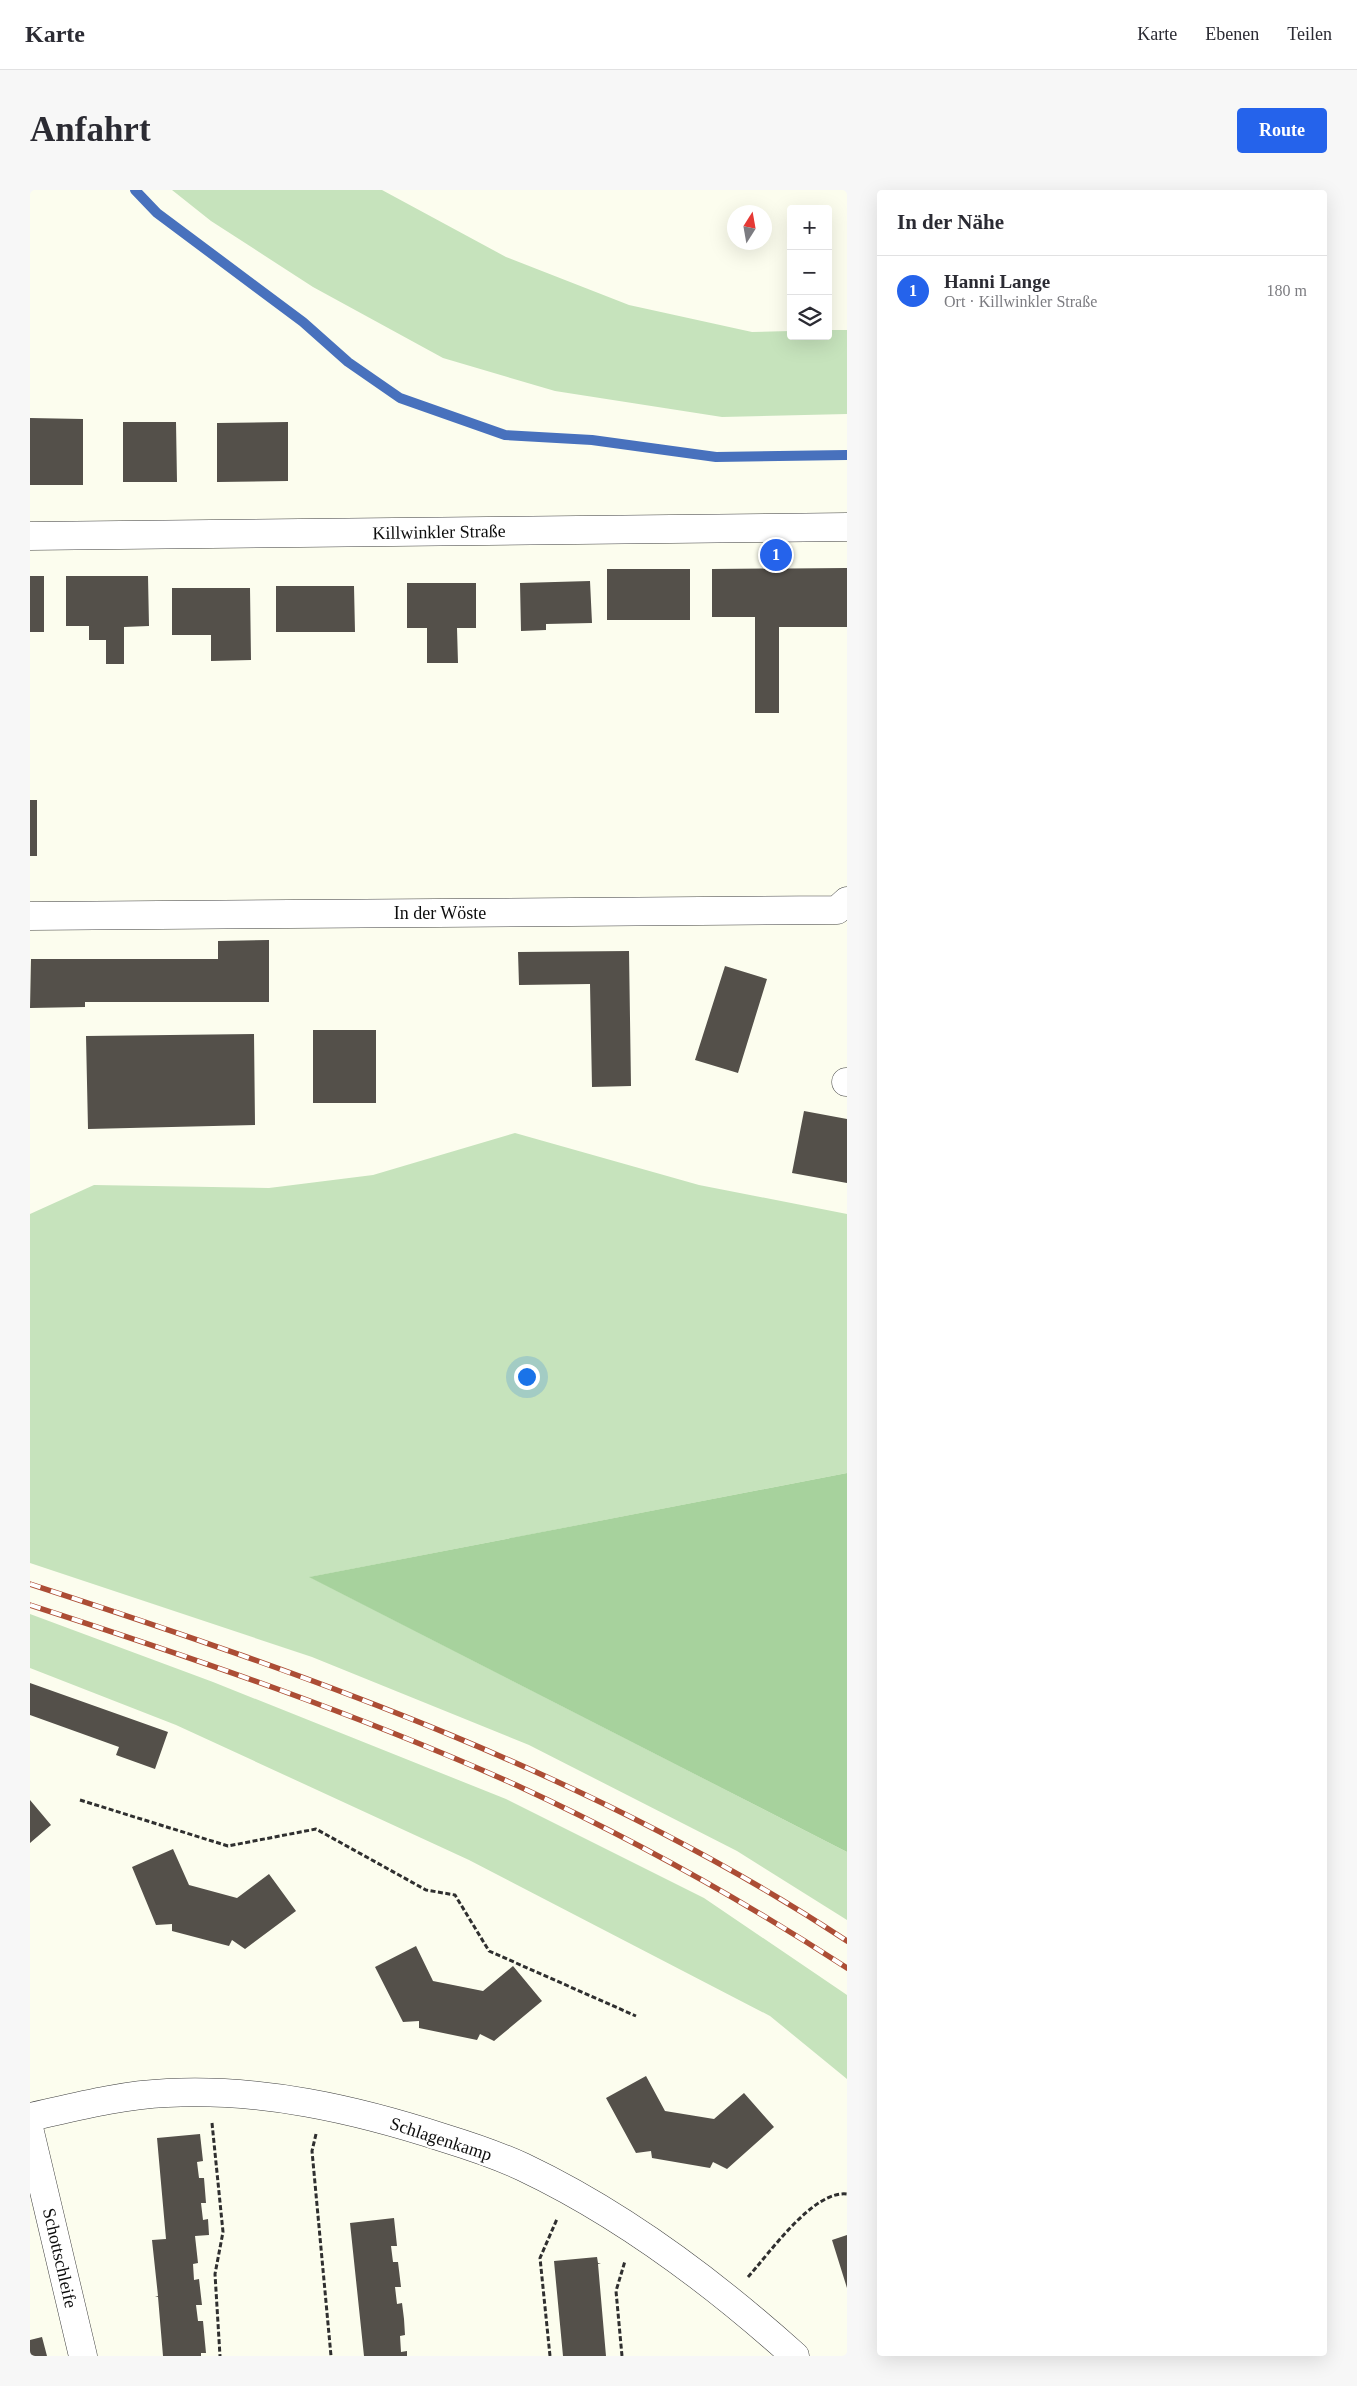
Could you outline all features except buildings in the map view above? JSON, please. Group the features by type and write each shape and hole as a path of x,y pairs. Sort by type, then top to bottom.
{"street":[{"name":"Killwinkler Straße","path":"30,536 847,528"},
{"name":"In der Wöste","path":"30,916 837,910 846,903"},
{"name":"Schlagenkamp","path":"30,2117 107,2099 167,2093 209,2094 321,2104 405,2125 522,2166 570,2191 673,2258 767,2330 795,2356"},
{"name":"Schottschleife","path":"30,2132 83,2356"}],"path":[{"path":"80,1800 228,1846 316,1829 426,1890 455,1896 490,1951 636,2016"},
{"path":"209,2094 223,2232 215,2274 220,2356"},
{"path":"321,2104 312,2151 331,2356"},
{"path":"550,2356 540,2258 570,2191"},
{"path":"727,2300 813,2205 839,2193 847,2194"},
{"path":"622,2356 616,2291 634,2232"}],"green space":[{"path":"172,190 382,190 506,257 629,305 752,332 787,331 787,340 832,340 832,330 847,330 847,414 722,417 555,391 443,358 313,287 211,221"},
{"path":"515,1133 699,1185 847,1214 847,1473 310,1577 847,1852 847,1920 737,1851 529,1745 312,1657 30,1563 30,1214 94,1185 269,1188 373,1175"},
{"path":"847,1473 847,1852 309,1577"},
{"path":"30,1614 213,1682 506,1799 704,1898 847,1995 847,2079 770,2016 469,1860 176,1725 30,1668"}],"waterway":[{"path":"135,190 157,213 303,322 348,362 400,398 505,435 592,440 716,457 847,455"}],"railway":[{"path":"30,1584 242,1655 451,1735 553,1780 654,1829 752,1882 847,1941"},
{"path":"30,1605 275,1688 396,1734 516,1785 601,1826 685,1870 807,1942 847,1968"}],"place":[{"name":"Hanni Lange","path":"776,555"}]}
